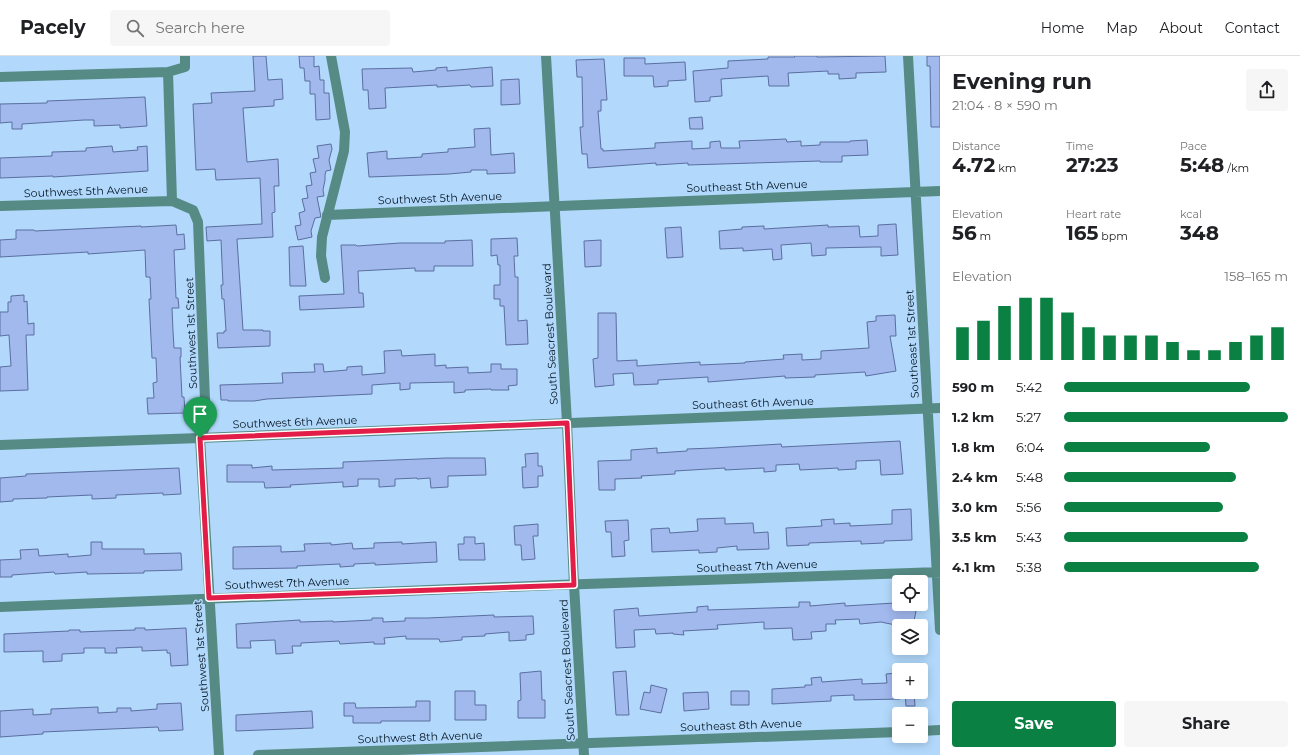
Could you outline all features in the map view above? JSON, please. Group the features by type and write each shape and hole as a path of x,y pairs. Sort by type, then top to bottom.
{"street":[{"path":"0,77 168,72 185,67 185,56"},
{"path":"325,278 322,266 322,237 344,151 345,132 331,56"},
{"name":"South Seacrest Boulevard","path":"546,56 584,755"},
{"name":"Southeast 1st Street","path":"908,56 938,572 940,630"},
{"path":"168,72 172,201"},
{"name":"Southeast 5th Avenue","path":"554,206 940,191"},
{"name":"Southwest 5th Avenue","path":"0,206 172,201"},
{"name":"Southwest 1st Street","path":"172,201 193,210 198,222 206,425 200,438 219,755"},
{"name":"Southwest 5th Avenue","path":"327,215 554,206"},
{"name":"Southeast 6th Avenue","path":"567,423 940,408"},
{"name":"Southwest 6th Avenue","path":"0,445 567,423"},
{"name":"Southeast 7th Avenue","path":"574,585 938,572"},
{"name":"Southwest 7th Avenue","path":"0,607 574,585"},
{"path":"928,731 940,730"},
{"name":"Southeast 8th Avenue","path":"583,743 892,732"},
{"name":"Southwest 8th Avenue","path":"258,755 583,743"}],"building":[{"path":"253,56 266,56 268,80 282,79 283,99 274,100 274,106 243,108 247,162 278,159 279,186 274,186 275,212 272,213 273,237 237,239 243,330 270,331 270,346 218,348 217,333 224,333 224,331 226,331 224,299 222,299 221,285 223,285 221,240 207,241 206,227 262,224 260,178 216,180 215,169 196,170 193,104 212,103 211,93 255,91"},
{"path":"299,56 314,56 314,67 319,66 320,80 324,80 324,93 329,93 330,119 316,120 315,94 310,94 310,81 305,81 304,68 300,68"},
{"path":"794,56 885,56 886,72 856,73 856,78 839,79 839,74 828,74 828,71 788,73 789,86 769,86 768,76 721,79 722,96 710,97 710,101 695,102 693,71 728,68 728,61 768,59 768,57 795,57"},
{"path":"927,56 940,56 940,127 931,127 930,66 927,66"},
{"path":"624,58 645,58 645,64 685,62 686,80 668,81 668,86 654,87 653,76 624,76"},
{"path":"604,59 607,100 601,100 601,111 598,111 601,149 603,149 603,151 655,148 655,143 692,141 692,149 710,148 710,142 720,141 721,148 740,148 739,141 786,139 787,142 801,141 801,146 820,145 820,142 850,142 867,140 868,155 842,156 842,162 820,161 688,165 688,163 656,165 656,163 588,168 587,154 582,154 580,127 583,127 582,77 577,77 576,60"},
{"path":"447,67 447,71 492,67 493,86 471,87 470,85 437,87 437,85 385,88 386,108 369,109 368,90 363,90 362,69 412,68 413,72 436,70 436,68"},
{"path":"519,79 520,104 501,105 501,80"},
{"path":"145,97 147,126 120,128 120,125 94,126 94,120 84,120 22,124 22,129 12,129 12,122 0,123 0,104 47,103 47,101"},
{"path":"702,117 703,129 690,129 689,118"},
{"path":"490,128 491,155 514,153 515,173 487,174 487,170 471,170 471,172 449,174 369,177 367,153 387,151 387,159 422,157 422,154 448,152 448,149 475,147 474,129"},
{"path":"331,144 332,149 329,160 331,170 326,171 323,190 324,196 317,197 321,217 315,218 311,231 312,237 298,240 295,226 301,225 299,213 305,211 302,199 308,198 306,186 312,185 310,173 316,172 313,159 319,158 317,146"},
{"path":"112,146 113,152 138,150 137,147 147,146 148,171 53,177 0,178 0,158 52,156 52,152 86,151 86,148"},
{"path":"896,224 898,255 881,256 881,247 875,247 826,248 826,255 812,256 811,243 781,245 782,259 773,260 772,249 743,251 743,248 720,249 719,231 742,229 742,227 764,226 764,229 828,225 828,227 859,226 860,237 878,236 878,225"},
{"path":"176,225 177,235 184,234 185,249 174,250 176,298 178,298 179,308 172,308 173,331 174,348 181,348 182,397 184,397 185,413 148,414 147,398 154,398 153,383 157,382 156,358 152,358 149,299 151,299 150,277 146,277 145,250 88,254 88,252 0,257 0,240 16,239 16,230 35,231"},
{"path":"681,227 683,257 667,258 665,228"},
{"path":"517,238 518,256 514,256 515,277 518,277 518,321 527,320 528,344 506,345 504,306 500,306 500,299 494,299 494,285 500,285 500,265 498,265 497,255 491,256 491,239"},
{"path":"472,240 473,266 434,266 434,271 415,271 415,268 358,271 359,293 363,293 364,307 300,310 299,296 344,294 341,245 357,246 400,243 445,243 445,241"},
{"path":"601,240 601,266 585,267 584,241"},
{"path":"303,246 306,286 290,286 289,247"},
{"path":"24,295 24,302 27,301 28,324 34,323 34,335 26,335 28,390 0,391 0,367 11,366 9,335 0,336 0,312 8,312 8,302 11,302 11,296"},
{"path":"598,313 616,313 617,361 637,360 637,366 700,362 700,365 745,363 784,359 783,355 802,354 802,360 821,359 821,351 869,348 867,322 876,321 876,316 895,315 896,336 890,336 896,371 866,376 865,372 815,375 815,377 785,378 785,376 708,382 708,377 658,380 658,384 634,385 633,373 613,374 614,385 595,387 593,359 598,358"},
{"path":"401,350 402,356 435,354 435,366 446,365 446,368 468,367 468,373 491,372 491,364 501,364 501,369 517,369 517,385 508,386 509,390 465,390 465,392 454,393 454,382 410,383 410,389 400,390 400,383 372,385 372,394 267,399 254,401 221,400 220,385 283,383 282,373 315,372 314,364 323,364 324,372 347,370 347,367 362,366 362,375 385,373 384,351"},
{"path":"900,441 903,474 881,475 880,460 856,461 856,469 838,470 838,468 800,470 799,464 776,465 776,471 764,472 764,468 725,470 725,468 675,471 675,474 641,476 642,478 615,479 615,490 599,490 598,461 631,460 631,450 657,448 657,453 687,451 687,449 781,444 782,447"},
{"path":"538,453 538,466 542,466 543,476 538,476 538,487 523,488 522,467 526,467 525,454"},
{"path":"485,458 486,475 448,476 448,487 431,488 430,478 395,479 395,486 379,487 379,479 358,479 358,486 343,487 343,482 265,488 264,482 227,482 227,465 252,465 252,468 272,466 272,470 343,468 343,462"},
{"path":"179,468 181,494 163,495 163,493 116,495 116,498 92,499 92,495 13,499 13,501 0,502 0,478 26,476 26,474"},
{"path":"911,509 912,540 861,544 861,541 809,543 809,545 787,546 786,528 822,526 821,520 834,519 834,524 850,523 850,526 892,524 892,510"},
{"path":"725,518 725,524 753,523 754,533 768,532 769,549 737,550 737,546 717,548 717,552 699,553 699,550 652,552 651,529 669,528 670,533 698,531 697,519"},
{"path":"628,520 629,540 624,541 625,556 612,557 611,532 606,532 605,521"},
{"path":"538,524 538,536 533,536 535,559 522,560 521,545 515,545 514,526"},
{"path":"464,537 475,537 475,544 484,543 485,560 459,560 458,544 464,544"},
{"path":"91,542 102,542 102,549 144,549 144,554 181,553 182,570 144,571 144,573 87,574 87,572 55,574 54,572 0,577 0,560 21,559 20,550 38,549 39,556 68,554 68,557 91,555"},
{"path":"402,542 402,544 436,542 437,562 375,565 375,563 354,564 354,566 340,567 340,564 297,566 297,568 233,569 233,547 281,546 281,552 305,551 304,544 331,543 331,545 352,543 353,549 374,548 374,543"},
{"path":"799,602 810,602 810,606 845,603 845,606 892,603 892,611 916,611 914,619 892,619 892,624 881,622 860,624 859,619 835,620 836,624 826,624 826,631 811,632 812,639 793,640 792,628 764,629 764,622 717,625 718,629 683,631 684,635 673,633 656,634 655,629 634,630 635,647 616,648 614,610 638,608 639,616 697,612 697,607 708,606 708,610 799,607"},
{"path":"494,615 494,617 533,616 534,634 526,635 526,640 509,641 509,632 485,634 485,636 462,637 462,640 440,642 439,639 406,639 406,636 384,638 385,644 374,644 374,642 340,644 339,641 301,643 301,646 292,646 293,653 276,654 275,640 250,641 251,648 237,648 236,624 300,620 300,622 333,622 372,620 372,618 383,618 383,622 405,621 405,618"},
{"path":"135,628 145,628 145,630 186,628 188,665 171,666 170,653 167,653 167,650 142,651 142,647 116,648 117,653 105,653 105,648 84,648 84,653 62,654 62,661 43,662 43,651 4,652 4,634 69,630 80,630 80,632 135,630"},
{"path":"541,671 542,700 545,700 545,718 518,718 518,701 521,700 520,673"},
{"path":"626,671 629,715 616,715 613,672"},
{"path":"886,674 892,674 892,699 900,699 854,700 854,695 831,696 831,701 772,704 772,689 805,687 805,685 812,685 811,678 821,677 822,682 862,679 862,684 887,683"},
{"path":"651,685 667,689 661,713 640,709 644,692 650,693"},
{"path":"455,691 475,691 475,705 486,705 486,720 455,720"},
{"path":"731,691 749,691 749,705 731,705"},
{"path":"708,692 709,709 684,711 683,693"},
{"path":"906,699 914,699 915,706 906,706"},
{"path":"416,701 430,701 430,721 381,721 381,723 353,723 353,716 344,716 344,703 355,703 356,708 416,707"},
{"path":"181,703 183,730 159,731 158,727 43,732 43,734 0,737 0,711 33,709 33,715 51,714 51,709 98,707 98,713 117,712 117,708 131,708 131,711 157,709 157,704"},
{"path":"312,711 313,728 236,731 236,715"}],"route":[{"path":"567,423 574,585 209,598 200,438 567,423"}]}
